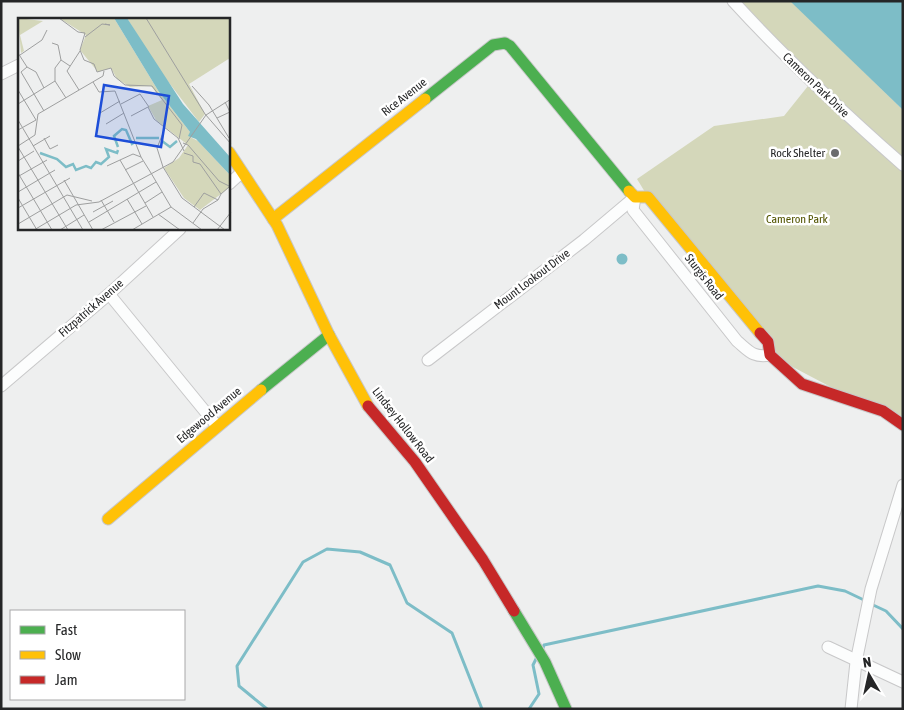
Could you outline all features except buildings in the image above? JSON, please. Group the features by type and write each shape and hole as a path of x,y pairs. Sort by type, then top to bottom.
{"street":[{"name":"Cameron Park Drive","path":"733,1 761,32 860,127 903,165"},
{"name":"Rice Avenue","path":"273,219 494,45 505,43 510,46 546,91"},
{"path":"1,74 18,66"},
{"name":"Sturgis Road","path":"546,91 636,197 648,197 768,342 770,355 792,376 802,384 882,411 903,424"},
{"name":"Lindsey Hollow Road","path":"230,154 273,219 329,335 365,403 415,462 482,560 545,662 566,709"},
{"path":"230,183 241,173"},
{"name":"Sturgis Road","path":"636,197 633,210 736,340 752,354 760,357 770,355"},
{"name":"Mount Lookout Drive","path":"428,360 584,240 636,197"},
{"name":"Fitzpatrick Avenue","path":"1,386 109,294 179,230"},
{"path":"109,294 217,426"},
{"name":"Edgewood Avenue","path":"108,519 217,426 329,335"},
{"path":"851,709 856,662 871,589 903,486"},
{"path":"828,648 903,682"}],"green space":[{"name":"Cameron Park","path":"733,1 791,1 903,110 903,425 770,355 648,197 637,179 714,126 784,116 812,81"}],"water":[{"path":"790,1 903,1 903,110"},
{"path":"622,253 628,259 622,265 616,259"}],"waterway":[{"path":"267,709 239,686 237,666 303,562 327,549 360,552 390,565 407,603 452,633 482,709"},
{"path":"543,648 544,645 818,586 845,591 866,601"},
{"path":"871,604 886,611 903,629"},
{"path":"529,709 539,694 533,665 537,657"}],"traffic: fast":[{"path":"425,99 493,45 505,43 510,46 629,191"},
{"path":"261,390 329,335"},
{"path":"514,611 545,662 566,709"}],"traffic: slow":[{"path":"273,219 425,99"},
{"path":"230,154 277,225 329,335 368,406"},
{"path":"629,191 635,197 648,197 760,333"},
{"path":"108,519 261,390"}],"traffic: jam":[{"path":"760,333 768,342 770,355 802,384 883,411 903,425"},
{"path":"368,406 415,462 483,560 514,611"}],"place":[{"name":"Rock Shelter","path":"835,153"}]}
